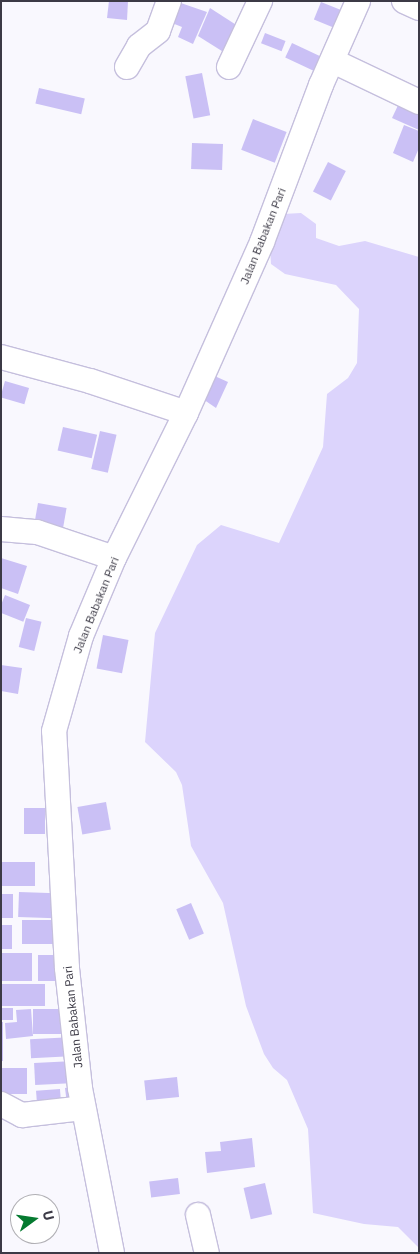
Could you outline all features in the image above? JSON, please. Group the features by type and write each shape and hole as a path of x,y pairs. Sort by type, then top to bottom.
{"street":[{"path":"127,67 139,46 158,31 170,1"},
{"path":"229,67 260,1"},
{"name":"Jalan Babakan Pari","path":"112,1253 83,1108 67,968 54,731 81,636 114,558 186,413 262,242 358,1"},
{"path":"404,1 419,8"},
{"path":"333,61 419,102"},
{"path":"1,357 90,381 186,413"},
{"path":"1,529 45,534 114,558"},
{"path":"1,1104 27,1115 83,1108"},
{"path":"198,1215 207,1253"}],"shaded area":[{"path":"301,213 316,224 316,238 339,246 365,241 419,257 419,1248 398,1227 364,1224 313,1213 308,1129 287,1080 273,1068 264,1054 246,1006 223,903 191,846 182,785 176,772 145,742 155,633 197,545 221,525 279,543 323,447 327,394 348,378 357,363 359,309 336,285 285,274 271,264 270,246 283,214"}],"building":[{"path":"109,1 128,1 127,20 107,18"},
{"path":"175,1 207,12 193,44 178,37 182,27 167,21"},
{"path":"321,2 348,13 341,30 314,20"},
{"path":"210,8 241,28 225,53 198,36"},
{"path":"265,33 286,41 282,51 261,43"},
{"path":"292,43 328,60 321,74 285,58"},
{"path":"202,73 210,115 194,118 185,76"},
{"path":"39,88 85,99 81,114 35,104"},
{"path":"401,99 419,107 419,130 392,118"},
{"path":"253,119 287,132 275,163 241,150"},
{"path":"404,125 419,131 419,148 413,162 393,153"},
{"path":"192,143 223,144 222,170 191,169"},
{"path":"328,162 346,171 331,200 313,191"},
{"path":"208,373 228,382 216,408 197,395"},
{"path":"5,381 29,388 24,404 1,398"},
{"path":"63,427 97,435 92,458 58,450"},
{"path":"100,431 117,435 108,473 91,469"},
{"path":"38,503 67,508 63,531 34,526"},
{"path":"1,558 27,566 18,594 1,588"},
{"path":"5,595 30,605 23,622 1,613 1,605"},
{"path":"26,618 42,622 34,651 19,647"},
{"path":"103,635 129,640 122,673 97,668"},
{"path":"1,665 22,668 18,694 1,691"},
{"path":"106,802 111,830 82,835 77,807"},
{"path":"24,808 45,808 45,834 24,834"},
{"path":"1,862 35,862 35,886 1,886"},
{"path":"19,892 56,893 55,918 18,917"},
{"path":"1,894 13,894 13,918 1,918"},
{"path":"191,903 204,933 189,940 176,909"},
{"path":"22,920 59,920 59,944 22,944"},
{"path":"1,925 12,925 12,949 1,949"},
{"path":"1,953 32,953 32,981 1,981"},
{"path":"38,955 64,955 64,981 38,981"},
{"path":"1,984 45,984 45,1006 1,1006"},
{"path":"1,1008 13,1008 13,1020 1,1020"},
{"path":"31,1009 33,1036 6,1039 5,1023 17,1022 16,1010"},
{"path":"33,1009 71,1009 71,1034 33,1034"},
{"path":"1,1022 3,1022 3,1061 1,1061"},
{"path":"74,1037 75,1056 31,1058 30,1039"},
{"path":"74,1061 75,1083 35,1085 34,1063"},
{"path":"1,1068 27,1068 27,1094 1,1094"},
{"path":"177,1077 179,1097 146,1100 144,1080"},
{"path":"77,1086 67,1104 65,1088"},
{"path":"60,1089 61,1105 37,1107 36,1091"},
{"path":"252,1138 255,1167 207,1173 205,1152 221,1151 220,1142"},
{"path":"178,1178 180,1194 151,1197 149,1182"},
{"path":"265,1183 272,1214 251,1219 244,1188"}]}
